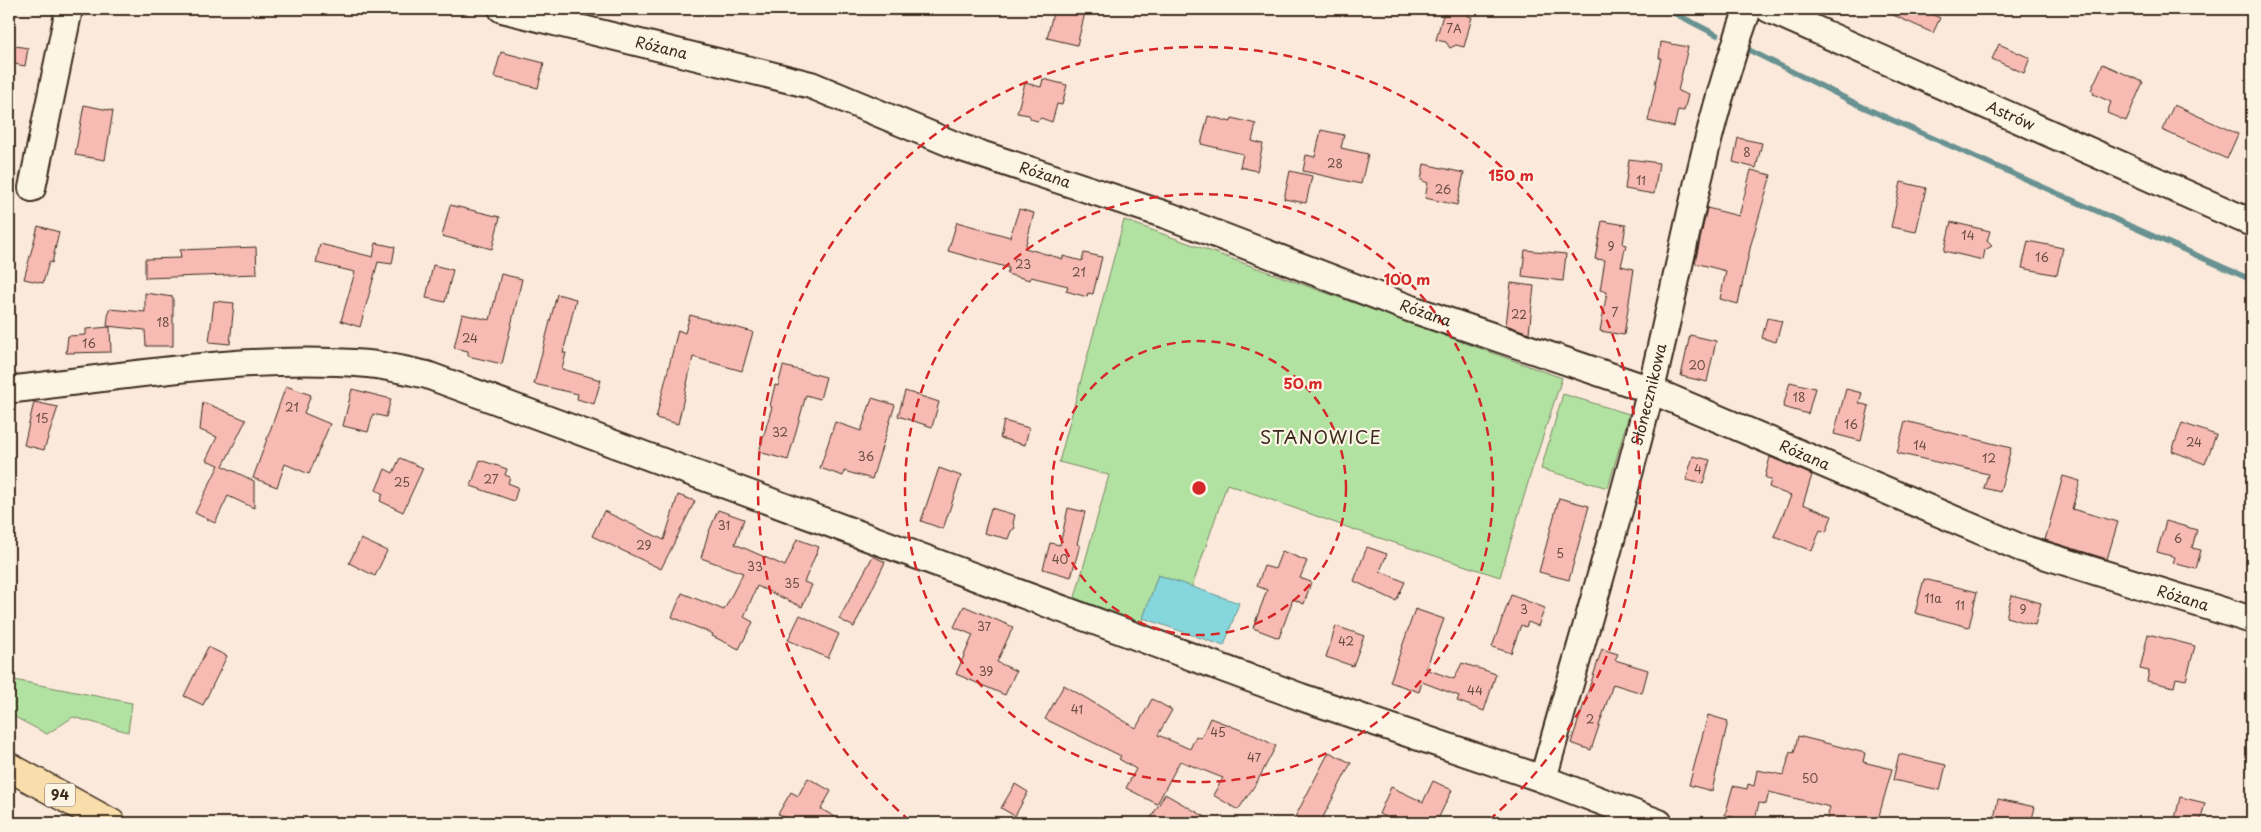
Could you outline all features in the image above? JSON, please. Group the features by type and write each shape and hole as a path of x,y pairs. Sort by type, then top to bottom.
{"main road":[{"name":"94","path":"9,767 111,823"}],"street":[{"path":"32,188 69,9"},
{"name":"Różana","path":"502,9 812,85 962,148 1169,216 1409,308 1651,390 2021,548 2252,620"},
{"name":"Słonecznikowa","path":"1543,779 1651,390 1714,113 1728,63 1748,9"},
{"name":"Astrów","path":"1769,9 2252,223"},
{"path":"9,390 170,371 282,362 369,364 428,375 1301,697 1543,779 1659,823"}],"green space":[{"path":"1124,220 1562,378 1500,577 1358,531 1227,484 1192,587 1158,575 1140,627 1074,601 1109,475 1059,462"},
{"path":"1563,394 1629,414 1608,488 1541,469"},
{"path":"9,679 132,703 128,732 73,717 47,734 9,714"}],"water":[{"path":"1158,575 1239,603 1224,646 1143,618"}],"building":[{"path":"1054,9 1086,9 1077,45 1047,38"},
{"path":"1448,9 1470,9 1468,16 1472,17 1464,47 1456,45 1450,48 1446,42 1436,40 1444,11"},
{"path":"1880,9 1931,9 1929,13 1940,18 1933,33"},
{"path":"1661,42 1688,47 1678,91 1688,95 1684,111 1678,110 1674,127 1648,121 1661,58 1659,58"},
{"path":"1999,44 2030,58 2024,73 1992,59"},
{"path":"9,45 28,48 25,66 9,63"},
{"path":"501,52 544,63 538,88 494,77"},
{"path":"2103,64 2143,82 2126,121 2107,113 2111,102 2093,94 2094,92 2091,90"},
{"path":"1043,79 1067,85 1062,105 1057,104 1052,122 1041,118 1037,121 1031,119 1029,115 1017,113 1025,83 1041,87"},
{"path":"84,105 113,111 105,160 75,155"},
{"path":"2174,105 2238,134 2227,159 2162,130"},
{"path":"1208,116 1231,122 1232,118 1256,124 1252,141 1263,144 1257,171 1240,167 1243,154 1201,144"},
{"path":"1321,130 1344,135 1341,148 1368,154 1361,184 1303,171 1306,155 1315,157"},
{"path":"1738,138 1762,143 1756,168 1733,162"},
{"path":"1629,159 1659,163 1654,194 1625,189"},
{"path":"1424,164 1464,173 1457,205 1425,198 1428,183 1421,180"},
{"path":"1751,170 1771,175 1751,244 1738,304 1720,299 1726,271 1695,263 1707,208 1739,216"},
{"path":"1290,171 1312,176 1306,203 1284,199"},
{"path":"1901,182 1926,188 1916,232 1891,227"},
{"path":"450,205 500,217 492,249 442,236"},
{"path":"1019,209 1034,213 1025,248 1063,259 1063,256 1082,261 1084,253 1102,257 1093,294 1088,293 1087,297 1066,291 1068,286 1031,277 1030,280 1007,274 1009,268 948,251 957,222 1010,237"},
{"path":"1602,221 1626,225 1623,244 1626,245 1621,266 1634,269 1624,335 1600,331 1607,292 1600,290 1605,260 1595,259"},
{"path":"1951,222 1990,231 1987,241 1992,246 1985,250 1983,260 1944,251"},
{"path":"38,226 59,232 52,263 49,262 43,283 24,279"},
{"path":"2028,241 2063,248 2057,275 2022,268"},
{"path":"376,243 395,247 392,264 378,262 360,327 341,321 355,272 316,263 320,244 373,257"},
{"path":"256,247 257,274 145,278 145,259 181,258 180,250"},
{"path":"1525,250 1566,254 1563,281 1522,276"},
{"path":"433,265 453,270 445,302 426,298"},
{"path":"501,274 522,279 502,364 468,356 468,351 454,348 462,314 490,320"},
{"path":"1511,283 1534,286 1529,333 1506,325"},
{"path":"145,293 173,297 173,346 146,346 145,330 107,326 109,309 145,312"},
{"path":"557,294 576,299 563,353 566,353 562,369 601,380 594,404 577,399 578,394 534,384"},
{"path":"214,301 234,303 230,344 209,342"},
{"path":"690,315 753,332 742,371 693,357 678,424 656,418 678,330 685,333"},
{"path":"1767,318 1782,321 1776,342 1762,338"},
{"path":"110,327 111,352 66,353 68,336 86,335 86,329"},
{"path":"1690,335 1716,341 1707,382 1681,376"},
{"path":"783,366 826,377 820,399 806,395 788,460 759,452 772,407 770,406 775,385 778,386"},
{"path":"1790,382 1815,388 1808,414 1783,407"},
{"path":"286,386 311,395 304,413 330,424 309,474 285,464 277,487 253,478"},
{"path":"352,389 391,399 386,417 373,414 368,432 343,426"},
{"path":"1846,389 1862,393 1859,403 1869,406 1861,441 1834,434"},
{"path":"905,391 939,402 932,427 898,416"},
{"path":"872,398 895,405 872,479 844,471 843,476 820,468 835,422 861,431"},
{"path":"34,402 58,407 44,450 24,445"},
{"path":"203,402 246,420 223,466 254,481 254,508 228,496 215,523 195,513 219,465 206,460 217,437 200,430"},
{"path":"1004,421 1029,428 1025,445 1000,438"},
{"path":"1905,421 2011,448 2000,492 1984,488 1988,474 1897,453"},
{"path":"2182,423 2216,435 2205,464 2172,451"},
{"path":"1693,456 1710,460 1703,484 1686,480"},
{"path":"1770,457 1812,475 1803,504 1832,516 1826,532 1820,530 1812,551 1774,536 1791,496 1769,487 1771,480 1765,477"},
{"path":"400,458 423,468 403,512 380,501 383,494 376,490 385,469 393,473"},
{"path":"480,460 507,469 505,475 510,477 508,483 518,487 514,501 471,486"},
{"path":"939,468 961,476 943,529 921,521"},
{"path":"2063,476 2080,481 2072,509 2118,522 2107,559 2045,540"},
{"path":"678,495 695,501 661,569 592,536 604,511 664,540"},
{"path":"1559,498 1589,506 1569,580 1539,572"},
{"path":"991,508 1015,515 1013,523 1015,528 1011,531 1008,539 984,533"},
{"path":"1068,508 1085,512 1077,544 1080,545 1071,577 1043,569 1050,543 1060,545"},
{"path":"718,510 744,519 735,544 785,566 797,539 819,547 804,582 812,585 802,607 757,586 744,617 753,622 739,649 712,636 713,634 672,617 682,593 724,610 743,573 701,558"},
{"path":"2166,521 2197,530 2192,548 2201,550 2196,569 2173,563 2175,557 2157,552"},
{"path":"361,539 387,551 375,576 349,563"},
{"path":"1367,547 1387,554 1380,571 1405,582 1396,601 1354,581"},
{"path":"1282,551 1307,561 1300,578 1311,582 1304,604 1293,599 1279,638 1253,628 1267,590 1257,586 1264,566 1275,569"},
{"path":"873,556 885,562 854,627 839,619"},
{"path":"1924,579 1977,592 1969,627 1915,613"},
{"path":"1511,595 1545,608 1538,626 1528,622 1526,627 1521,625 1511,653 1492,647"},
{"path":"2012,595 2041,603 2035,625 2006,617"},
{"path":"964,606 1013,627 997,662 1016,671 1005,695 956,674 973,635 954,627"},
{"path":"1415,609 1444,619 1426,669 1454,679 1462,663 1496,674 1484,711 1457,701 1459,696 1422,682 1419,692 1390,682"},
{"path":"800,615 839,634 828,658 788,640"},
{"path":"1336,626 1364,636 1353,666 1326,657"},
{"path":"2148,634 2195,646 2186,680 2176,678 2174,687 2147,681 2149,671 2140,669"},
{"path":"208,647 227,656 203,705 184,696"},
{"path":"1602,649 1618,654 1615,660 1648,670 1642,693 1613,684 1591,750 1571,743"},
{"path":"1064,685 1136,728 1152,699 1172,710 1158,735 1190,749 1196,736 1201,738 1210,718 1254,735 1276,746 1257,782 1238,810 1213,795 1223,778 1180,761 1157,804 1126,788 1136,769 1119,759 1121,756 1045,719"},
{"path":"1708,715 1728,721 1712,791 1689,785"},
{"path":"1798,736 1865,753 1863,762 1892,769 1877,823 1826,823 1830,807 1769,792 1766,804 1759,803 1754,823 1725,815 1733,786 1747,789 1748,784 1754,786 1757,770 1784,775 1790,752 1794,753"},
{"path":"1329,752 1351,763 1320,823 1292,823"},
{"path":"1899,754 1946,765 1940,790 1893,780"},
{"path":"808,778 831,791 821,809 846,823 795,823 778,814 791,792 798,796"},
{"path":"1433,781 1452,790 1436,823 1398,823 1379,814 1391,787 1423,802"},
{"path":"1015,784 1028,792 1015,816 1001,808"},
{"path":"1165,794 1216,823 1148,823"},
{"path":"2180,797 2205,803 2200,823 2174,823"},
{"path":"1998,799 2035,807 2031,823 1993,823"}],"waterway":[{"path":"1666,9 1717,35"},
{"path":"1749,50 1863,107 2252,280"}],"district":[{"name":"STANOWICE","path":"1321,438"}]}
